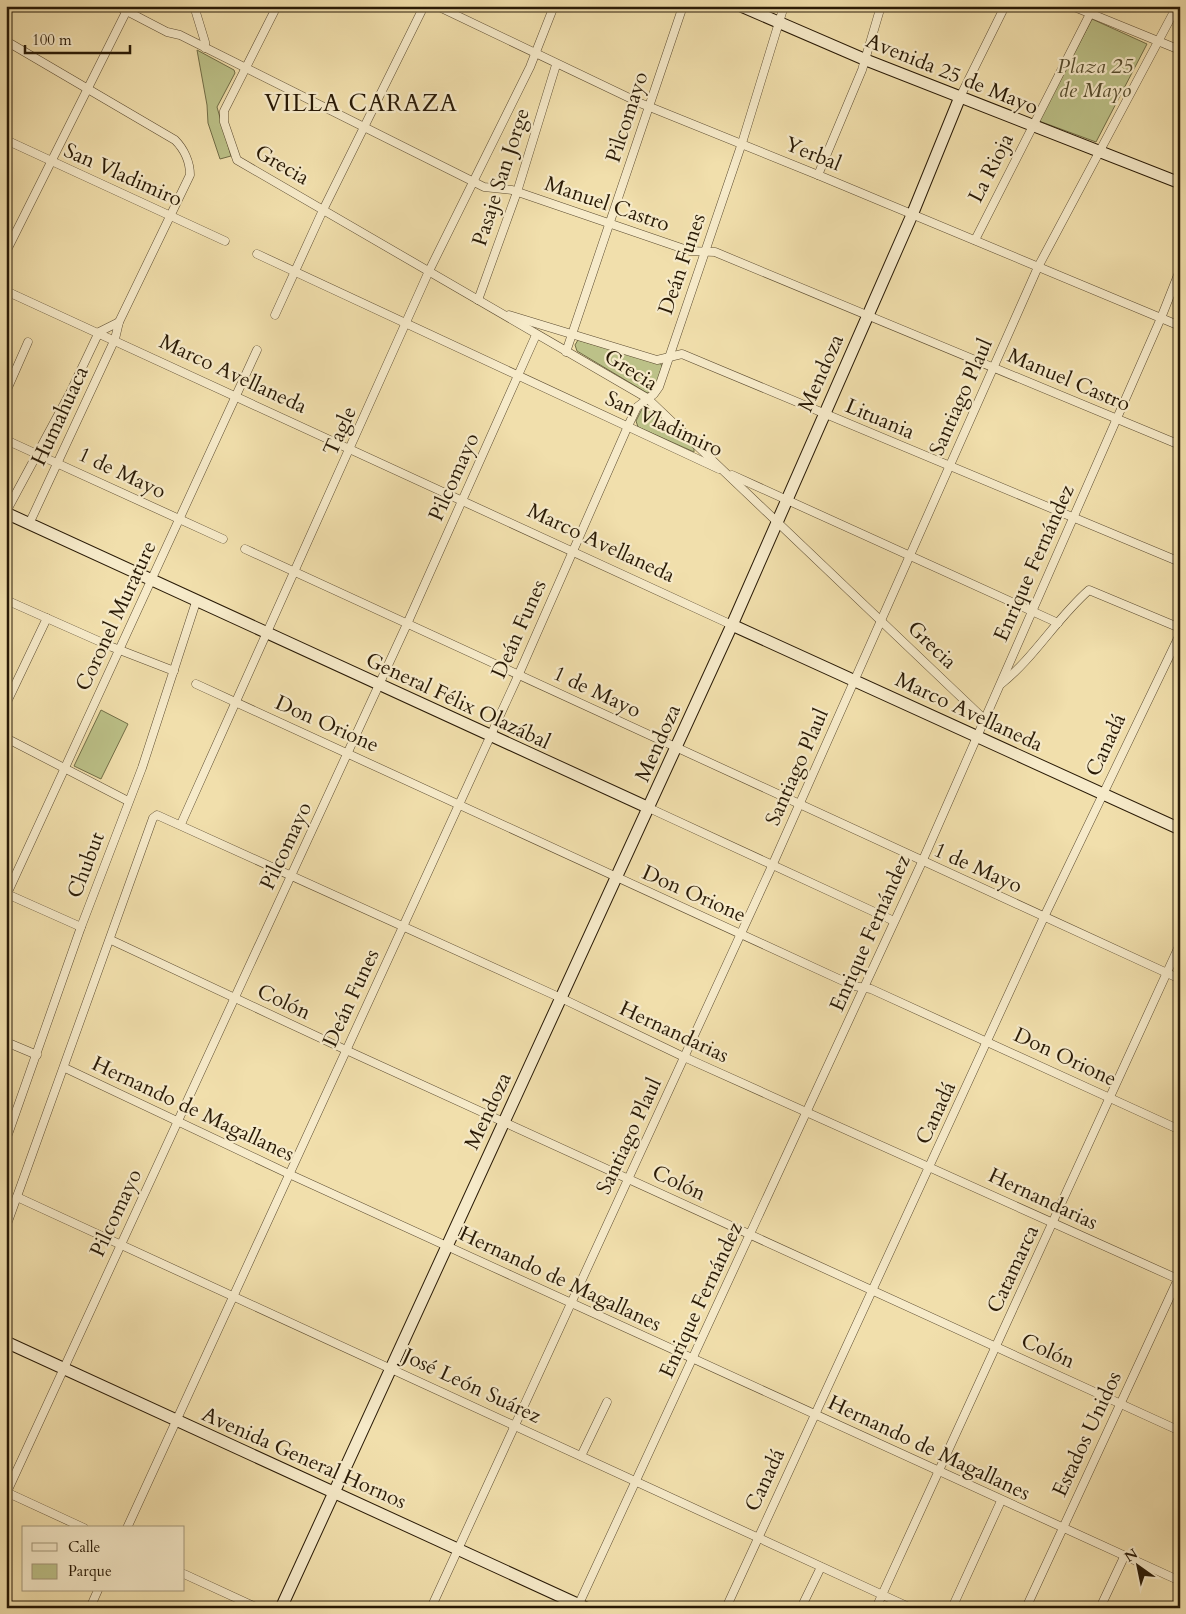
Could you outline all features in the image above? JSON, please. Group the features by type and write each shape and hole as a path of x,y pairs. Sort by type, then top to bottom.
{"street":[{"name":"Manuel Castro","path":"117,6 128,9 167,32 180,35 472,182 491,189 516,192 690,251 715,252 1180,445"},
{"path":"194,6 205,42 205,48"},
{"path":"245,69 277,6"},
{"path":"275,315 424,6"},
{"name":"Yerbal","path":"437,6 556,65 648,106 1180,326"},
{"path":"535,54 554,6"},
{"name":"Pilcomayo","path":"566,352 683,6"},
{"name":"Avenida 25 de Mayo","path":"741,6 866,60 1180,183"},
{"name":"Deán Funes","path":"128,1526 518,676 628,426 637,407 654,394 659,387 742,144 784,6"},
{"path":"818,175 866,60 881,6"},
{"name":"Mendoza","path":"281,1608 732,625 912,214 960,97 1005,6"},
{"path":"1072,6 1092,10 1180,50"},
{"name":"Santiago Plaul","path":"431,1608 772,866 1038,267 1101,152 1177,6"},
{"path":"6,252 128,9"},
{"name":"La Rioja","path":"974,240 1092,10"},
{"path":"6,41 88,89"},
{"name":"Tagle","path":"181,824 351,450 429,271 535,54"},
{"name":"Pasaje San Jorge","path":"478,300 516,192 556,65"},
{"name":"Grecia","path":"245,69 224,115 237,160 478,300 506,314 536,335 647,398 984,719"},
{"name":"Humahuaca","path":"29,524 115,339 119,322 190,175 184,150 175,140 88,89"},
{"name":"San Vladimiro","path":"6,140 225,241"},
{"name":"San Vladimiro","path":"257,254 406,325 1058,623"},
{"name":"Enrique Fernández","path":"581,1607 635,1481 808,1112 922,862 1162,318 1180,270"},
{"name":"Marco Avellaneda","path":"6,291 115,339 351,450 1180,829"},
{"name":"Lituania","path":"506,314 657,360 682,354 1180,562"},
{"path":"99,332 119,322"},
{"name":"Humahuaca","path":"6,513 70,393 99,332"},
{"name":"Pilcomayo","path":"7,1493 407,624 536,335"},
{"path":"6,392 28,342"},
{"name":"Coronel Murature","path":"7,895 10,875 64,768 120,650 257,350"},
{"name":"1 de Mayo","path":"6,440 222,539"},
{"name":"General Félix Olazábal","path":"6,513 196,602 894,921"},
{"name":"1 de Mayo","path":"245,549 922,862 1180,979"},
{"path":"999,686 1019,669 1087,592 1092,591 1180,628"},
{"path":"6,600 120,650 174,671"},
{"name":"Chubut","path":"6,1140 81,927 142,768 196,602"},
{"path":"6,704 47,618"},
{"name":"Canadá","path":"726,1608 1044,917 1180,634"},
{"name":"Don Orione","path":"196,684 348,752 616,878 854,986 871,989 1180,1130"},
{"path":"6,738 128,801"},
{"name":"Hernandarias","path":"111,940 155,816 160,815 561,998 684,1057 1179,1278"},
{"path":"7,895 81,927"},
{"path":"6,1227 111,940"},
{"name":"Colón","path":"111,940 750,1236 873,1290 1180,1431"},
{"name":"Catamarca","path":"876,1608 1180,944"},
{"path":"6,1042 37,1055"},
{"name":"Hernando de Magallanes","path":"64,1068 289,1174 1001,1501 1180,1581"},
{"name":"José León Suárez","path":"17,1197 233,1298 390,1368 911,1608"},
{"name":"Estados Unidos","path":"1026,1608 1179,1278"},
{"name":"Avenida General Hornos","path":"6,1342 458,1548 581,1607"},
{"path":"581,1456 607,1402"},
{"path":"7,1493 80,1526"},
{"path":"952,1608 1001,1501"},
{"path":"1100,1608 1124,1557"},
{"path":"801,1608 821,1567"},
{"path":"185,1574 258,1608"},
{"path":"90,1608 97,1592"},
{"path":"1175,1608 1180,1598"}],"green space":[{"name":"Plaza 25 de Mayo","path":"1092,19 1147,44 1096,142 1039,121"},
{"path":"197,50 234,70 235,73 217,107 231,156 220,159 208,123 207,105"},
{"path":"578,340 661,364 655,389 647,393 577,351 575,345"},
{"path":"648,404 694,447 694,452 638,427 636,421 643,407"},
{"path":"101,710 128,724 101,779 74,766"}],"district":[{"name":"VILLA CARAZA","path":"361,103"}]}
